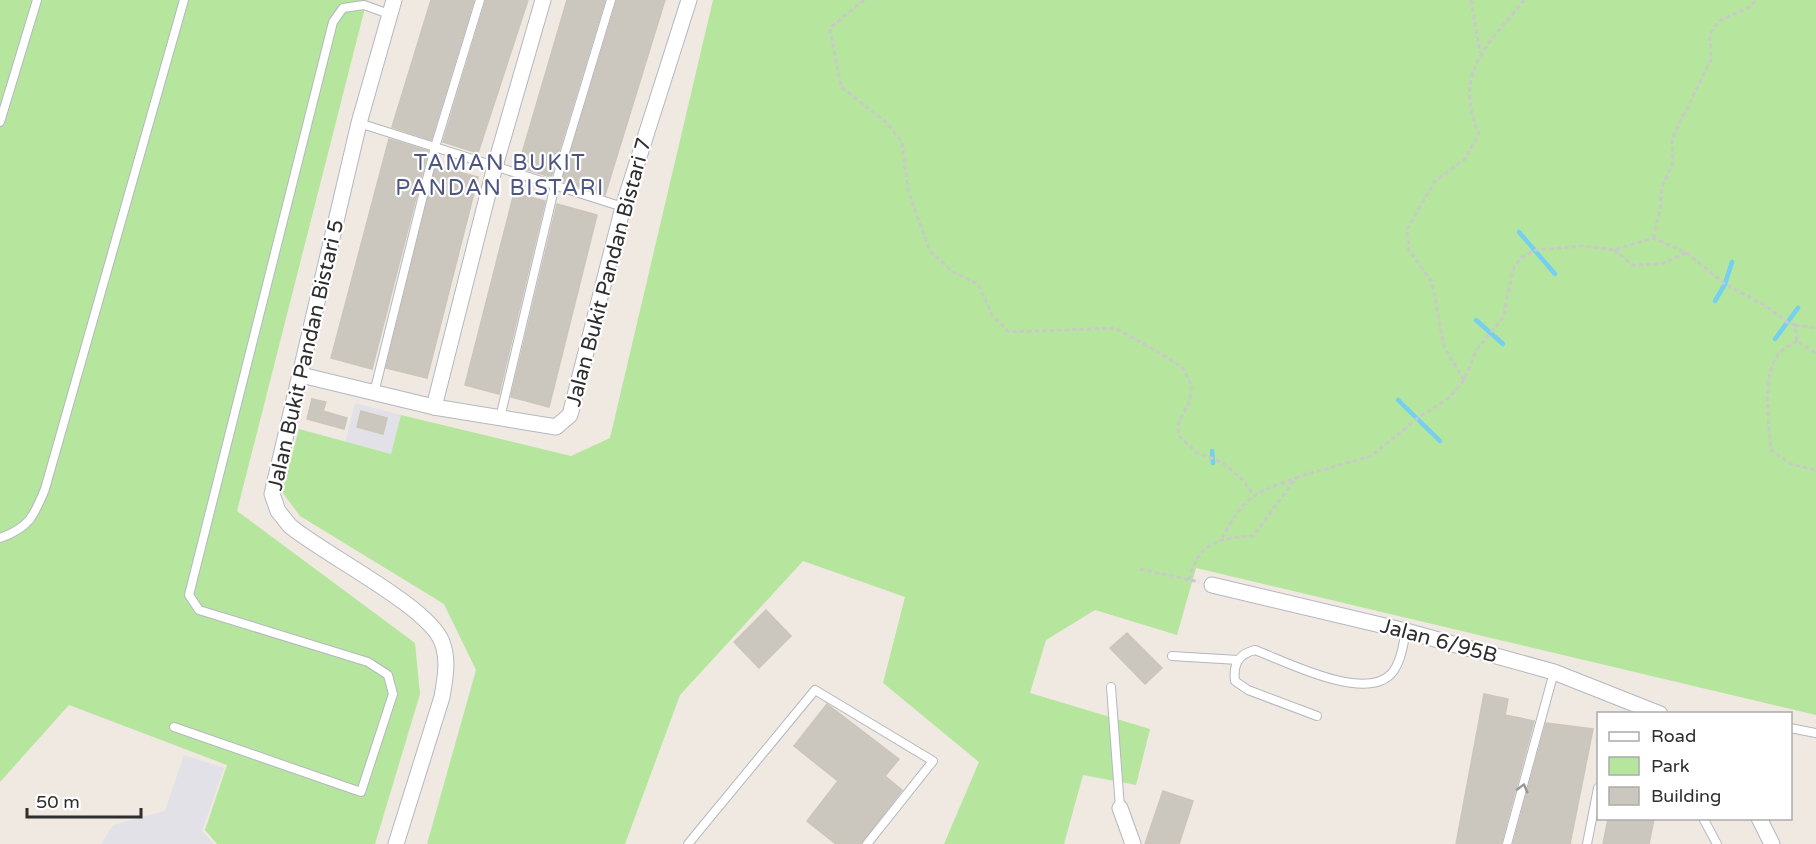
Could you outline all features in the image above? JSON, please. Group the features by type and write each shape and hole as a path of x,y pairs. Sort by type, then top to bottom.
{"street":[{"path":"434,407 495,166 543,0"},
{"name":"Jalan Bukit Pandan Bistari 7","path":"301,375 434,407 556,427 570,415 623,207 689,0"},
{"name":"Jalan Bukit Pandan Bistari 5","path":"392,7 359,123 301,375 273,485 274,503 284,519 298,532 426,619 435,629 445,655 442,697 396,844"},
{"name":"Jalan 6/95B","path":"1212,585 1406,631 1554,672 1655,712"},
{"path":"1120,808 1133,844"},
{"path":"1760,820 1772,844"}],"lane":[{"path":"0,122 37,0"},
{"path":"0,538 19,531 34,514 45,489 184,0"},
{"path":"374,393 435,147 480,0"},
{"path":"500,418 555,185 611,0"},
{"path":"174,727 361,792 393,694 388,675 368,662 199,610 189,595 333,22 343,8 364,5 392,7"},
{"path":"359,123 623,207"},
{"path":"1317,716 1248,690 1235,681 1233,669 1238,660 1247,652 1255,650 1353,685 1376,684 1390,675 1398,664 1406,631"},
{"path":"1172,656 1238,660"},
{"path":"1507,844 1554,672"},
{"path":"1111,687 1120,808"},
{"path":"688,844 815,690 933,761 867,844"},
{"path":"1792,728 1816,733"},
{"path":"1587,844 1597,797"},
{"path":"1705,820 1717,844"}],"path":[{"path":"864,0 830,28 841,87 887,123 902,142 908,190 930,251 953,272 978,284 992,315 1009,332 1115,328 1182,367 1192,386 1189,403 1179,421 1178,435 1197,453 1222,462 1243,480 1253,494"},
{"path":"1464,380 1444,347 1432,282 1410,250 1407,228 1435,181 1465,159 1479,134 1469,112 1470,94 1480,54 1471,0"},
{"path":"1480,54 1524,0"},
{"path":"1653,238 1660,210 1662,186 1673,164 1672,138 1711,60 1710,34 1719,21 1750,7 1755,0"},
{"path":"1222,538 1234,516 1253,494 1297,477 1371,456 1418,418 1450,397 1464,380 1477,349 1503,318 1513,269 1522,257 1536,250 1583,246 1614,250 1653,238 1687,253 1725,284 1766,306 1788,323 1812,329 1816,327"},
{"path":"1614,250 1633,265 1661,264 1687,253"},
{"path":"1795,325 1797,341"},
{"path":"1797,341 1816,352"},
{"path":"1797,341 1777,356 1772,372 1768,400 1771,450 1791,464 1816,470"},
{"path":"1190,580 1192,566 1211,544 1222,538 1253,536 1297,477"},
{"path":"1140,569 1212,585"}],"shaded area":[{"path":"355,403 401,415 392,454 345,442"},
{"path":"184,755 224,768 202,831 214,844 101,844 113,825 165,811"}],"green space":[{"path":"0,0 367,0 237,511 415,643 420,694 375,844 217,844 205,830 227,765 69,705 0,782"},
{"path":"713,0 1816,0 1816,715 1196,568 1177,635 1095,610 1046,640 1030,693 1150,729 1136,785 1083,775 1064,844 944,844 979,762 883,683 905,597 803,561 680,695 625,844 427,844 476,670 444,604 300,516 282,492 299,429 391,454 401,415 571,456 610,438"}],"building":[{"path":"431,0 474,0 431,140 392,127"},
{"path":"486,0 528,0 478,153 443,142"},
{"path":"567,0 605,0 551,177 518,167"},
{"path":"617,0 665,0 605,195 562,181"},
{"path":"389,139 428,151 372,369 331,358"},
{"path":"436,166 478,177 427,378 386,368"},
{"path":"514,193 545,201 499,394 465,385"},
{"path":"557,204 597,215 549,407 511,397"},
{"path":"312,399 326,402 323,411 347,418 344,429 307,419"},
{"path":"361,411 387,418 383,434 357,427"},
{"path":"766,610 791,636 759,668 734,642"},
{"path":"1127,633 1162,668 1145,684 1110,648"},
{"path":"1484,694 1508,699 1505,715 1534,721 1501,844 1456,844"},
{"path":"827,704 899,759 885,776 902,790 861,844 836,844 807,821 838,781 794,746"},
{"path":"1546,723 1593,729 1570,844 1513,844"},
{"path":"1163,791 1193,801 1179,844 1145,844"},
{"path":"1608,820 1654,820 1649,844 1603,844"}],"waterway":[{"path":"1519,232 1555,274"},
{"path":"1715,301 1725,284 1732,262"},
{"path":"1775,339 1798,308"},
{"path":"1476,320 1503,344"},
{"path":"1398,400 1440,441"},
{"path":"1212,451 1213,463"}],"district":[{"name":"TAMAN BUKIT PANDAN BISTARI","path":"500,176"}]}
